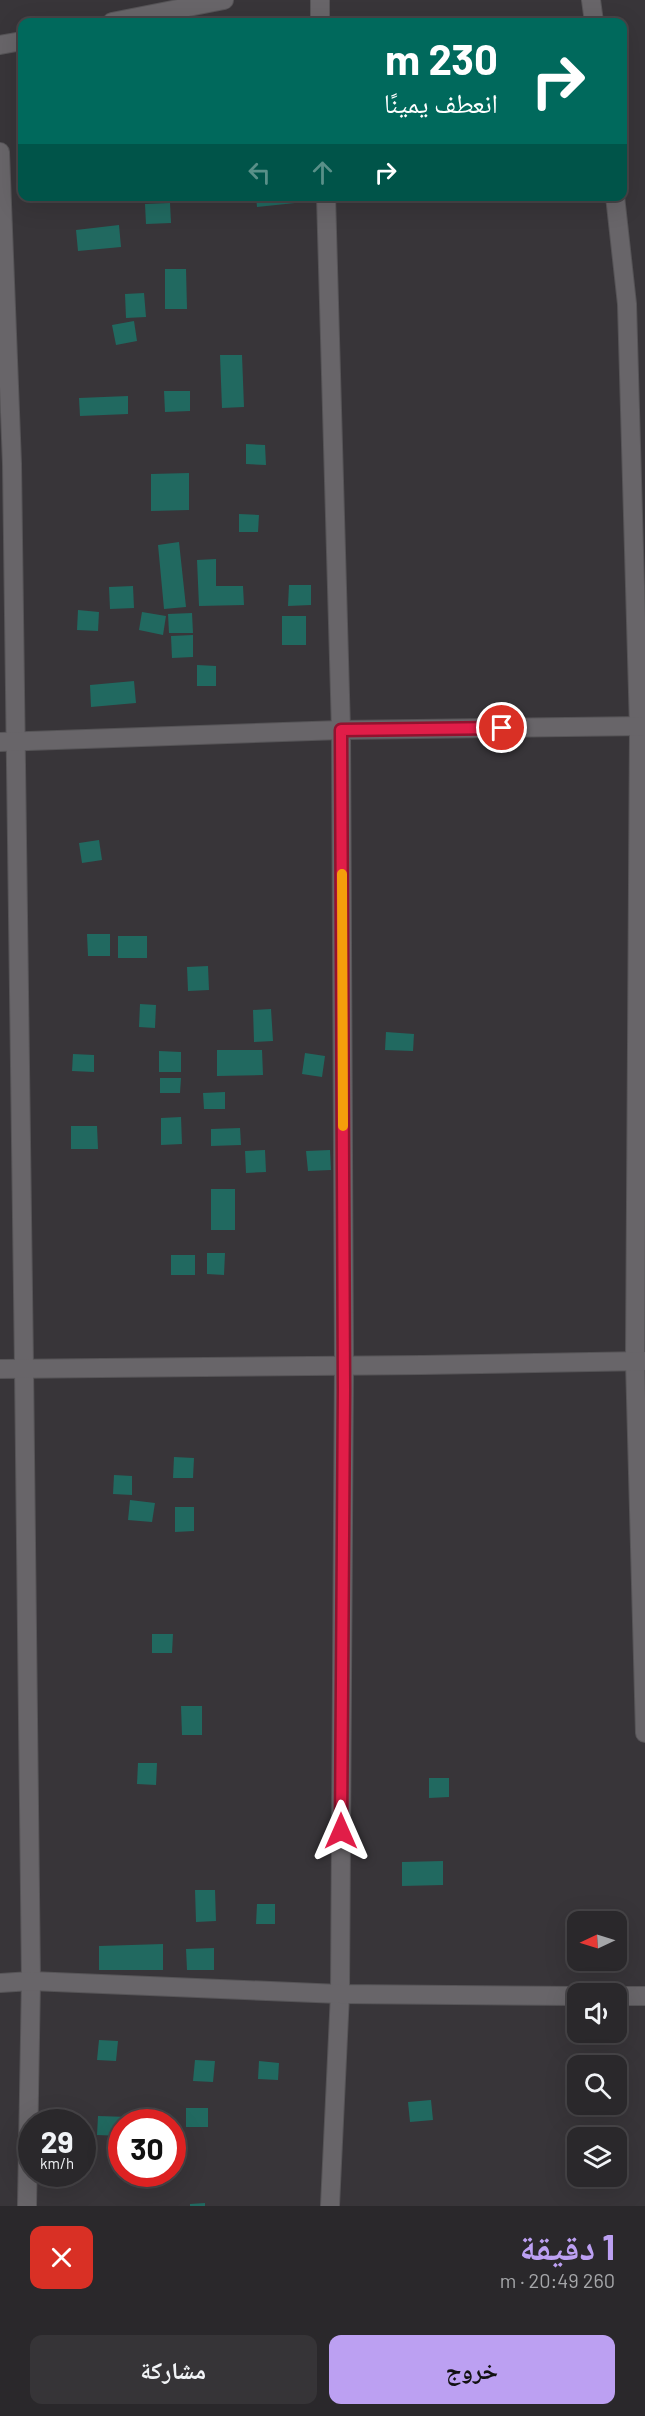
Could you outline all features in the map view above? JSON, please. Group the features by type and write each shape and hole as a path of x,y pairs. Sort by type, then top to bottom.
{"street":[{"path":"132,18 224,0"},
{"path":"320,0 320,18"},
{"path":"591,0 593,18"},
{"path":"0,45 18,42"},
{"path":"0,152 12,465 8,742 24,1367 32,1981 27,2206"},
{"path":"326,201 341,730 344,1366 340,1994 330,2206"},
{"path":"616,201 638,391 642,726 640,1361 645,1733"},
{"path":"8,742 341,730 642,726"},
{"path":"0,1369 640,1361"},
{"path":"0,1983 32,1981 340,1994 567,1996"},
{"path":"627,1996 645,1996"}],"building":[{"path":"256,201 295,201 295,203 257,207"},
{"path":"170,203 171,223 146,224 145,204"},
{"path":"119,225 121,247 78,251 76,230"},
{"path":"165,269 186,269 187,309 165,309"},
{"path":"144,293 146,317 126,318 125,294"},
{"path":"134,321 137,341 116,345 112,325"},
{"path":"220,355 242,355 244,407 222,408"},
{"path":"164,391 190,391 190,411 165,412"},
{"path":"128,396 128,414 80,416 79,398"},
{"path":"246,444 265,445 266,465 246,464"},
{"path":"189,473 189,510 151,511 151,474"},
{"path":"239,514 259,515 258,532 239,532"},
{"path":"179,542 186,607 164,609 158,545"},
{"path":"216,559 216,586 243,586 244,605 199,606 197,560"},
{"path":"289,585 311,585 311,605 288,606"},
{"path":"133,586 134,608 110,609 109,587"},
{"path":"78,610 99,612 98,631 77,630"},
{"path":"142,612 166,616 163,635 139,630"},
{"path":"192,613 193,633 169,633 168,614"},
{"path":"282,616 306,616 306,645 282,645"},
{"path":"193,635 193,657 172,658 171,636"},
{"path":"197,665 216,666 216,686 197,686"},
{"path":"134,681 136,703 91,707 90,685"},
{"path":"99,840 102,860 82,863 79,843"},
{"path":"87,934 110,934 110,956 88,956"},
{"path":"118,936 147,936 147,958 118,958"},
{"path":"208,966 209,990 188,991 187,967"},
{"path":"140,1004 156,1005 155,1028 139,1027"},
{"path":"271,1009 273,1041 254,1042 253,1010"},
{"path":"386,1032 414,1034 413,1051 385,1050"},
{"path":"217,1050 262,1050 263,1075 217,1076"},
{"path":"159,1051 181,1052 181,1072 159,1072"},
{"path":"305,1053 325,1056 322,1077 302,1074"},
{"path":"73,1054 94,1055 94,1072 72,1071"},
{"path":"160,1078 181,1078 180,1093 160,1093"},
{"path":"225,1092 225,1109 204,1109 203,1093"},
{"path":"181,1117 182,1144 161,1145 161,1118"},
{"path":"71,1126 97,1126 98,1149 71,1149"},
{"path":"240,1128 241,1145 211,1146 211,1129"},
{"path":"265,1150 266,1172 246,1173 245,1151"},
{"path":"330,1150 331,1170 308,1171 306,1151"},
{"path":"211,1189 235,1189 235,1230 211,1230"},
{"path":"207,1253 225,1253 224,1275 207,1274"},
{"path":"171,1255 195,1255 195,1275 171,1275"},
{"path":"174,1457 194,1458 193,1478 173,1478"},
{"path":"114,1475 132,1476 132,1495 113,1494"},
{"path":"130,1500 155,1503 152,1522 128,1520"},
{"path":"175,1507 194,1507 194,1531 175,1532"},
{"path":"152,1634 173,1634 172,1653 152,1653"},
{"path":"181,1706 202,1706 202,1735 182,1735"},
{"path":"138,1763 157,1763 156,1785 137,1784"},
{"path":"429,1778 449,1778 449,1797 429,1798"},
{"path":"443,1861 443,1885 402,1886 402,1862"},
{"path":"195,1890 215,1890 216,1921 196,1922"},
{"path":"257,1904 275,1904 275,1924 256,1924"},
{"path":"163,1944 163,1970 99,1970 99,1946"},
{"path":"214,1948 214,1970 187,1970 186,1949"},
{"path":"99,2040 118,2041 116,2061 97,2060"},
{"path":"195,2060 215,2061 213,2082 193,2081"},
{"path":"259,2061 279,2063 278,2080 258,2079"},
{"path":"431,2100 433,2120 410,2122 408,2102"},
{"path":"208,2108 208,2127 186,2127 186,2109"},
{"path":"98,2116 108,2116 108,2135 97,2135"},
{"path":"205,2203 205,2206 190,2206 190,2204"}],"slow traffic":[{"path":"342,874 343,1126"}],"route":[{"path":"341,1831 344,1389 341,730 502,728"}]}
